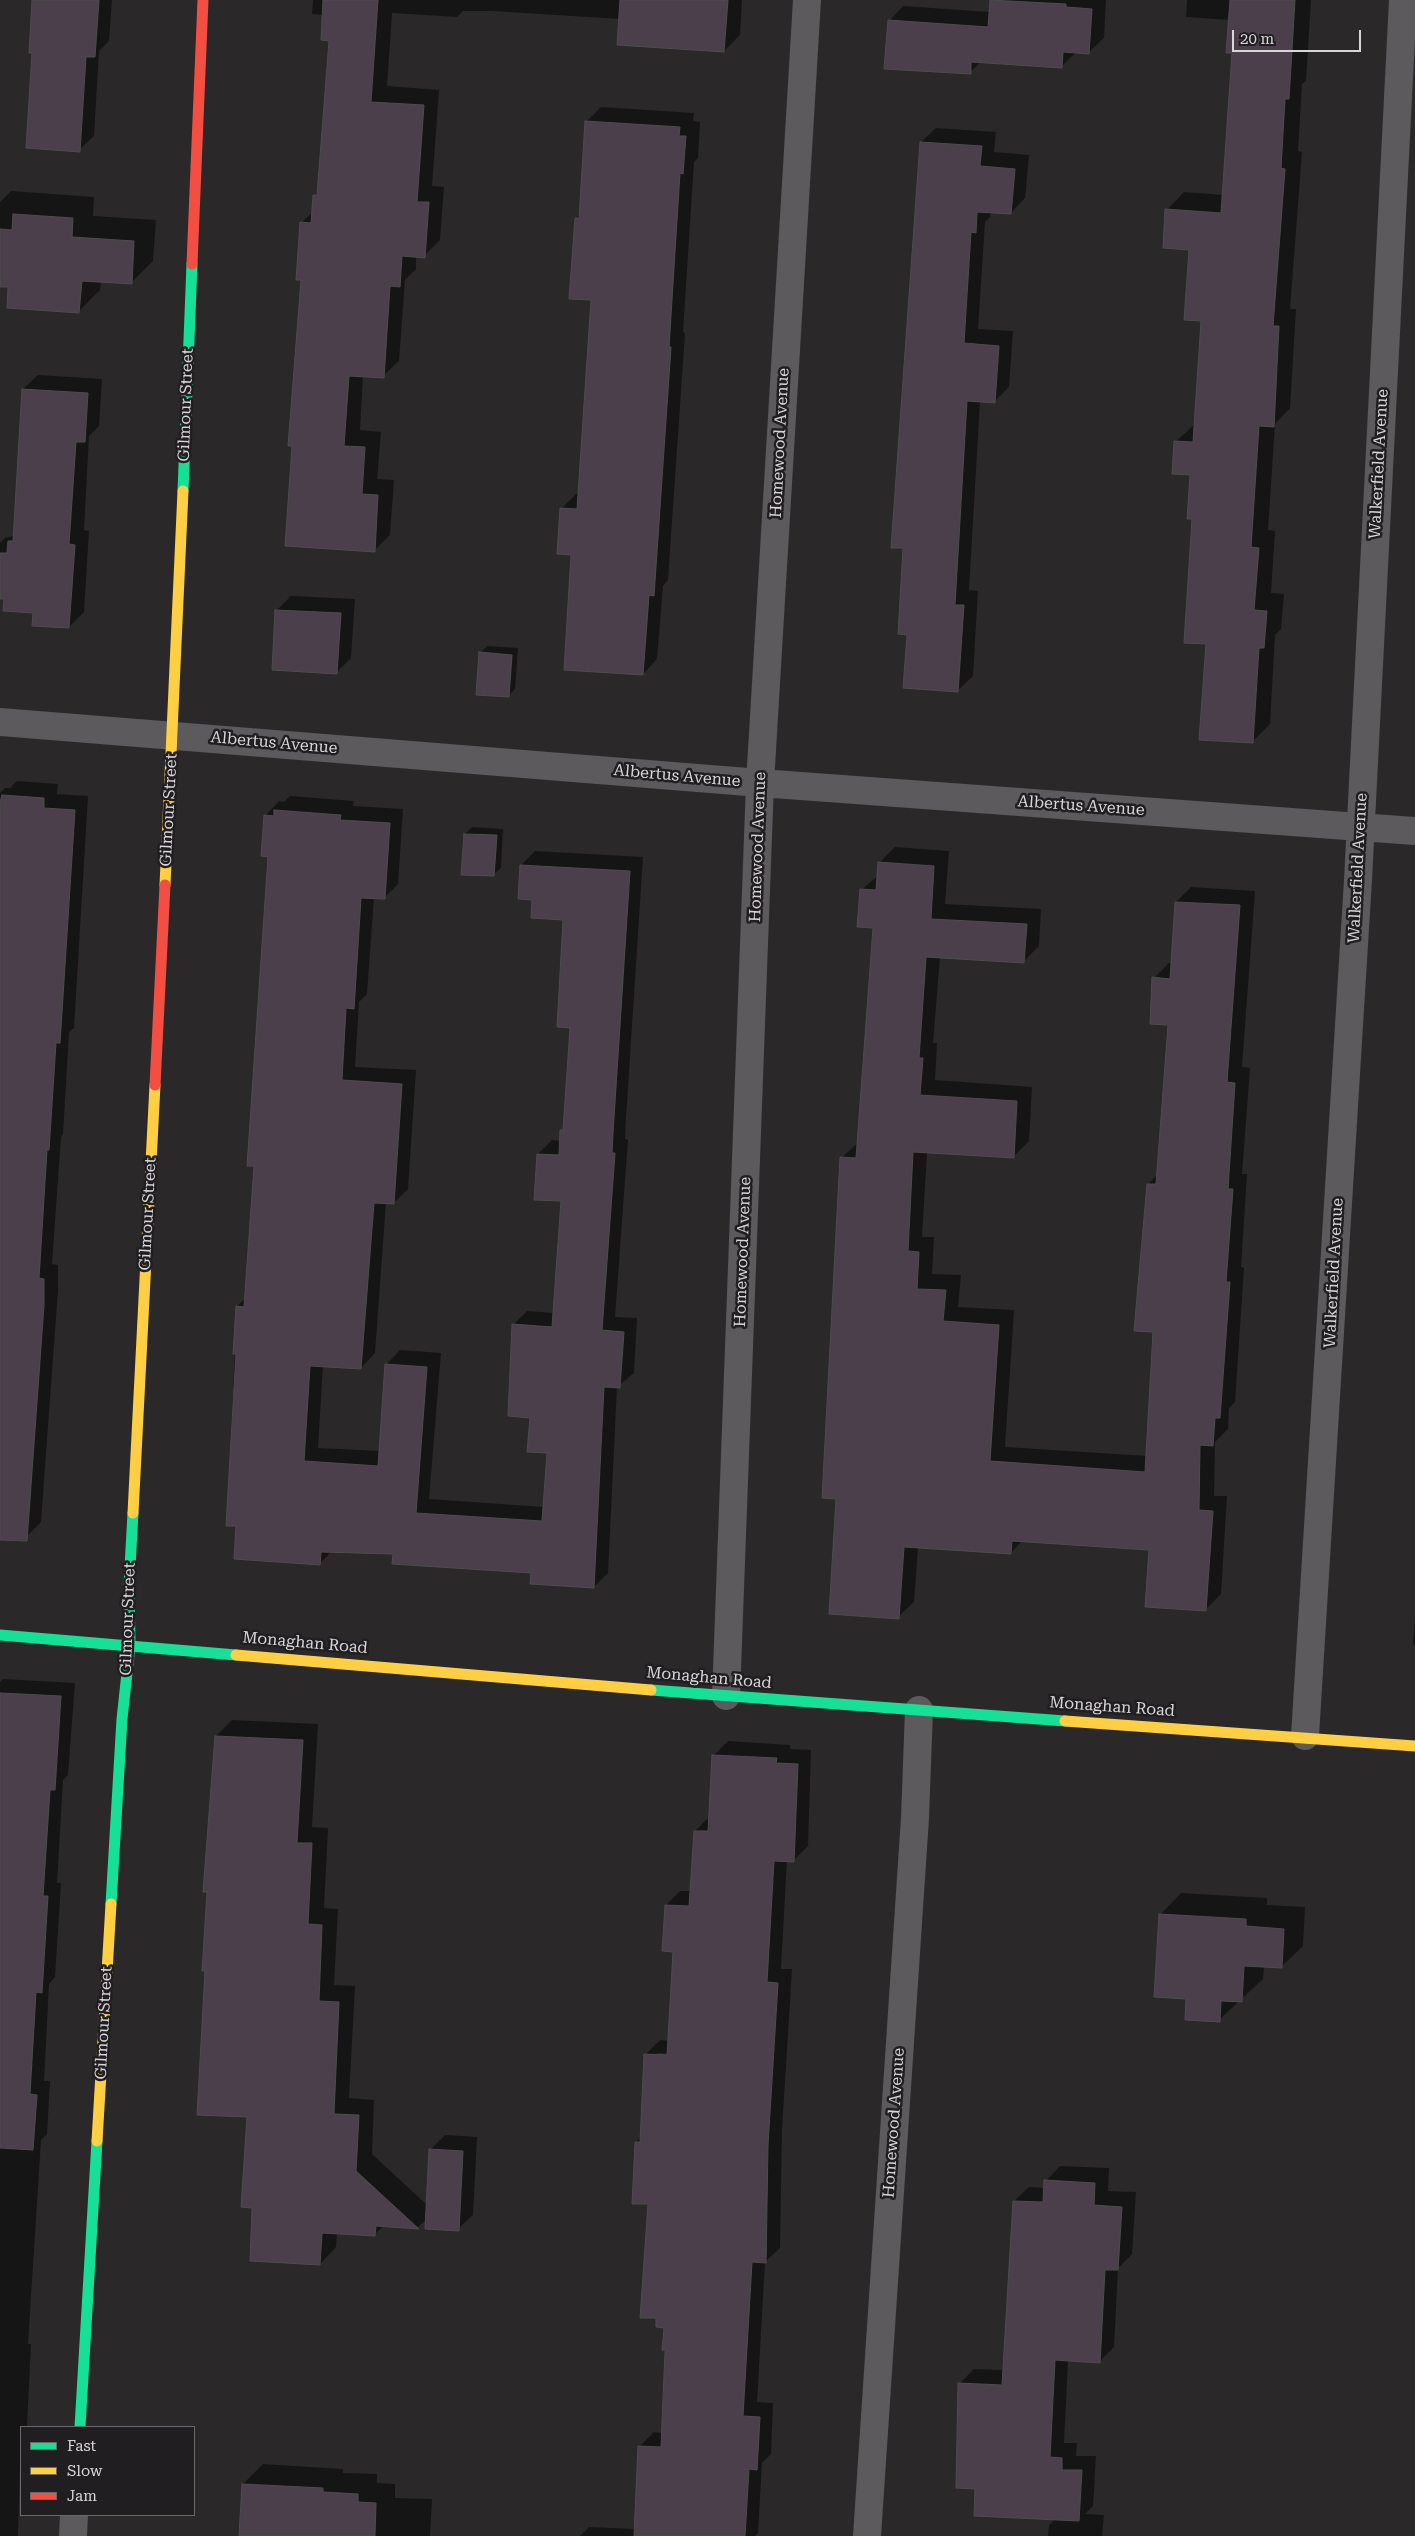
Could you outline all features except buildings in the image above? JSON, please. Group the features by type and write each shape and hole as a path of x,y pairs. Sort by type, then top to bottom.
{"street":[{"name":"Gilmour Street","path":"80,2426 122,1719 130,1644 129,1585 173,734 203,0"},
{"name":"Homewood Avenue","path":"726,1696 760,783 807,0"},
{"name":"Walkerfield Avenue","path":"1305,1736 1360,826 1403,0"},
{"name":"Albertus Avenue","path":"0,722 173,734 760,783 1415,831"},
{"name":"Monaghan Road","path":"0,1635 130,1644 726,1696 1305,1736 1415,1746"},
{"name":"Homewood Avenue","path":"866,2536 913,1838 919,1710"},
{"path":"73,2536 74,2516"}],"traffic: fast":[{"path":"183,491 192,264"},
{"path":"111,1904 122,1719 130,1645 129,1585 133,1513"},
{"path":"0,1635 236,1655"},
{"path":"651,1690 1065,1721"},
{"path":"80,2426 97,2141"}],"traffic: slow":[{"path":"165,885 183,491"},
{"path":"133,1513 155,1085"},
{"path":"236,1655 651,1690"},
{"path":"1065,1721 1415,1746"},
{"path":"97,2141 111,1904"}],"traffic: jam":[{"path":"192,264 203,0"},
{"path":"155,1085 165,885"}]}
